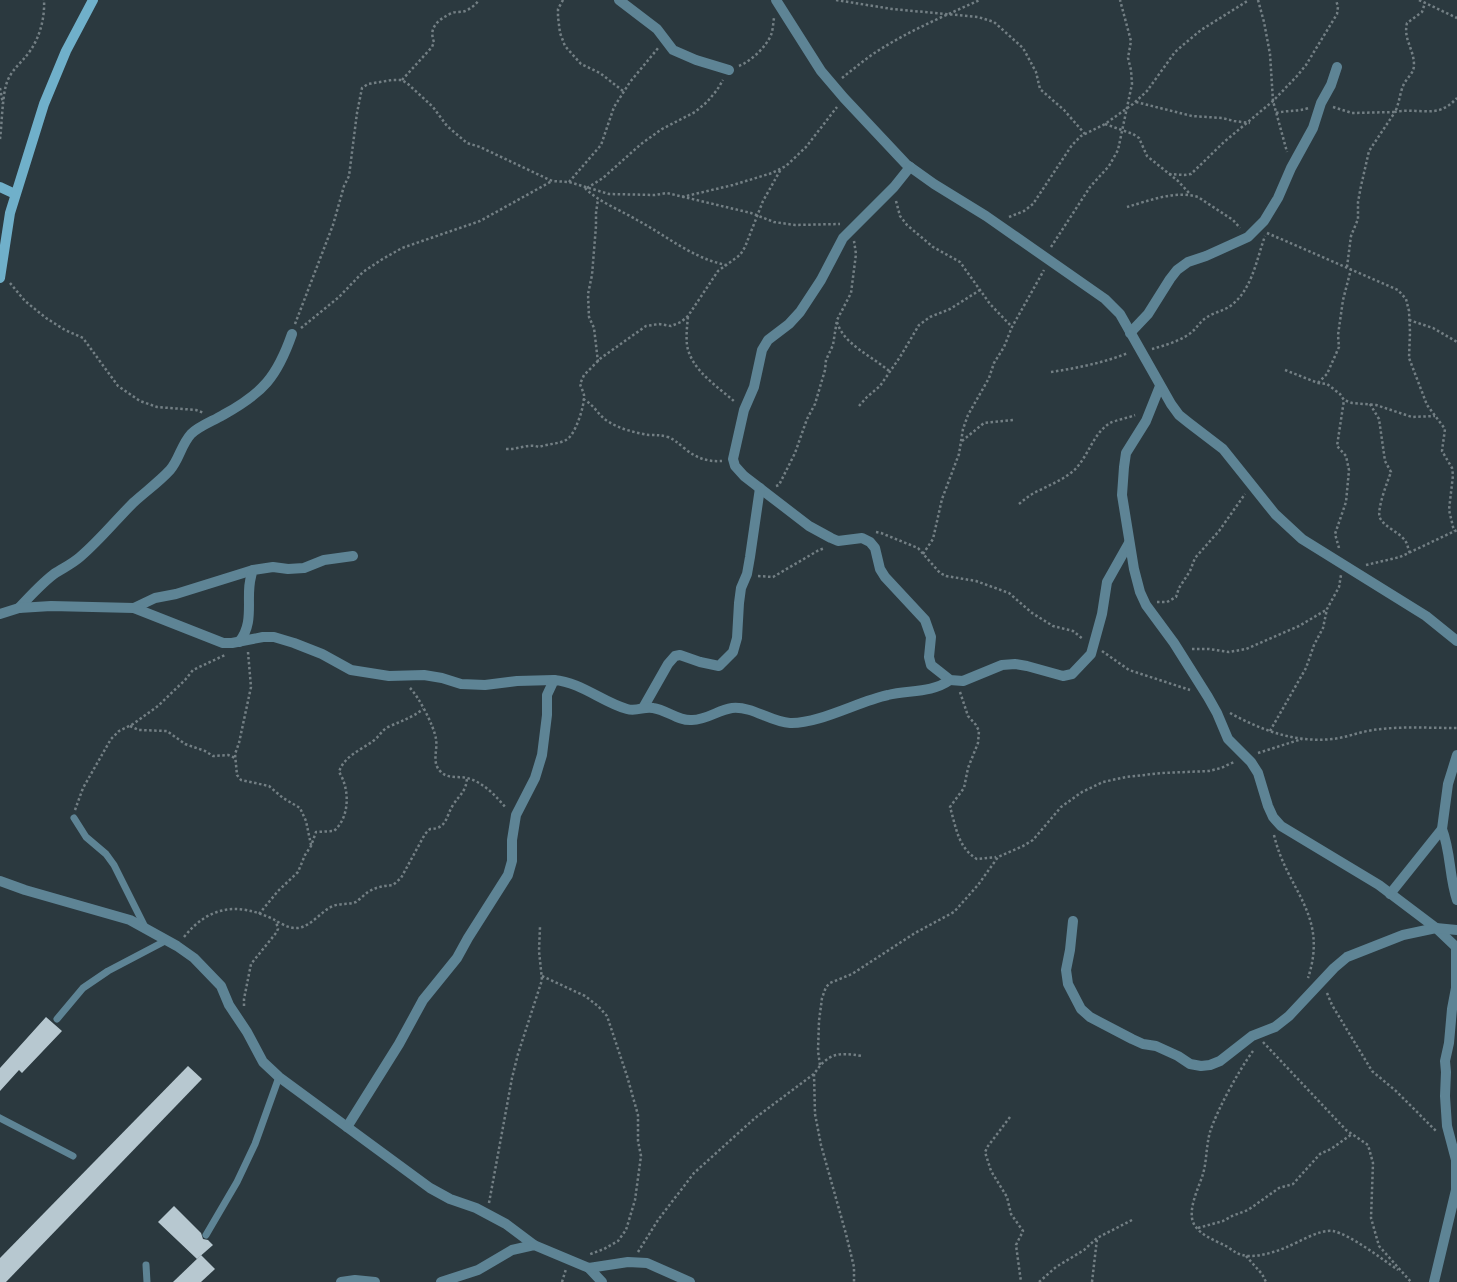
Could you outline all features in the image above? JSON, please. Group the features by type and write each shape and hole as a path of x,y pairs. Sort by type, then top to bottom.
{"street":[{"path":"1,273 10,213 15,194 48,95 66,51 93,0"},
{"path":"619,0 658,29 673,50 684,56 729,70"},
{"path":"775,5 821,71 910,167 992,220 1105,298 1120,314 1160,386 1179,415 1223,448 1275,514 1302,539 1426,616 1454,639 1457,652"},
{"path":"1130,333 1148,314 1177,270 1188,262 1206,256 1248,236 1260,225 1270,210 1313,128 1321,103 1338,67"},
{"path":"910,167 873,210 843,238 821,280 800,312 789,324 768,340 762,350 754,387 744,410 735,449 735,466 744,476 809,526 838,541 862,538 870,542 875,548 880,569 885,577 925,620 931,637 929,657 931,665 950,680 963,682 1002,665 1015,664 1063,676 1072,674 1091,654 1106,599 1107,582 1129,543"},
{"path":"0,187 15,194"},
{"path":"19,608 40,586 78,559 133,503 170,469 178,457 184,442 192,433 247,402 274,375 292,334"},
{"path":"1160,386 1153,407 1126,454 1122,495 1134,569 1140,592 1146,605 1179,651 1209,700 1228,739 1246,756 1258,773 1268,806 1273,817 1281,826 1366,875 1436,928 1457,947 1456,988 1445,1061 1447,1126 1457,1160 1456,1190 1434,1282"},
{"path":"643,708 668,664 675,656 680,655 719,666 733,652 737,638 741,588 747,574 763,490"},
{"path":"134,608 155,598 176,594 253,570 273,566 288,569 304,568 324,560 353,556"},
{"path":"242,641 247,631 249,580 253,570"},
{"path":"0,614 19,608 51,606 134,608 223,643 274,637 315,651 351,670 399,676 424,675 461,684 477,685 533,680 564,681 582,687 627,709 636,711 643,708 653,708 674,717 691,720 706,718 732,708 745,709 788,723 796,723 888,695 941,686 950,680"},
{"path":"347,1127 399,1044 423,1000 457,958 508,876 512,861 512,840 516,815 535,778 542,755 547,715 547,695 554,680"},
{"path":"1457,755 1448,784 1442,829 1447,844 1457,900"},
{"path":"1390,894 1442,829"},
{"path":"0,881 130,920 177,946 194,958 221,986 229,1005 247,1032 263,1062 313,1104 430,1188 450,1199 487,1214 512,1228 534,1245 589,1268 602,1282"},
{"path":"1073,921 1066,970 1068,984 1081,1009 1090,1017 1132,1039 1165,1050 1190,1064 1201,1066 1220,1061 1252,1036 1275,1027 1289,1016 1322,980 1347,957 1403,935 1436,928 1457,930"},
{"path":"442,1282 478,1270 512,1250 534,1245"},
{"path":"589,1268 632,1262 647,1263 690,1282"},
{"path":"341,1282 355,1280 375,1282"}],"lane":[{"path":"74,818 86,837 106,854 114,865 145,927"},
{"path":"57,1019 83,988 108,971 167,940"},
{"path":"206,1236 256,1144 279,1077"},
{"path":"0,1118 73,1156"},
{"path":"146,1265 147,1282"}],"path":[{"path":"0,139 6,86 13,69 30,51 38,35 45,9 44,0"},
{"path":"402,80 432,47 434,42 432,30 435,24 453,12 465,12 479,0"},
{"path":"563,0 558,9 558,17 560,33 565,46 581,64 600,73 624,92"},
{"path":"836,0 892,9 950,13 978,17 994,22 1023,48 1036,72 1040,89 1064,110 1085,134"},
{"path":"832,84 874,54 912,32 980,0"},
{"path":"923,554 933,539 942,499 959,454 963,429 968,415 989,378 1047,258 1090,187 1109,166 1118,150 1132,84 1128,58 1131,41 1120,0"},
{"path":"992,220 1010,217 1024,211 1033,204 1072,146 1085,134 1105,124 1136,102 1147,91 1175,52 1201,30 1249,0"},
{"path":"1258,0 1270,54 1273,102 1291,168"},
{"path":"1169,174 1191,174 1224,142 1250,123 1273,102 1306,66 1337,14 1336,0"},
{"path":"1419,0 1457,18"},
{"path":"1347,267 1351,236 1358,219 1358,202 1370,151 1395,112 1401,97 1402,87 1414,69 1411,47 1405,36 1407,23 1422,12 1425,3"},
{"path":"585,187 603,178 641,144 662,129 701,107 717,90 729,70 741,66 750,60 764,46 771,36 775,5"},
{"path":"569,182 601,145 609,117 624,92 651,56 665,41"},
{"path":"292,334 333,224 344,186 350,176 357,112 362,88 368,84 402,80 425,99 447,126 468,143 552,181 569,182 609,194 655,195 666,193 758,216 774,222 795,225 857,223"},
{"path":"0,88 4,108"},
{"path":"681,198 733,185 781,169 797,157 844,98"},
{"path":"1276,113 1283,111 1295,112 1321,103 1352,113 1438,110 1446,108 1457,98"},
{"path":"1136,102 1192,116 1222,118 1250,123"},
{"path":"1105,124 1122,129 1139,138 1147,156 1192,195"},
{"path":"506,449 515,450 532,445 539,447 569,438 576,428 583,399 584,394 580,384 582,378 598,362 646,326 659,324 672,326 688,316 718,271 740,255 764,201 781,169"},
{"path":"292,334 318,316 363,272 381,260 402,248 480,221 552,181"},
{"path":"585,187 598,199 684,249 713,262 727,265"},
{"path":"894,187 896,205 903,220 932,247 960,262 980,290 1012,327"},
{"path":"1127,207 1168,196 1192,195 1233,220 1248,236"},
{"path":"598,199 592,275 588,294 598,362"},
{"path":"1051,372 1112,360 1182,338 1194,331 1209,316 1230,306 1240,295 1257,267 1270,210"},
{"path":"763,490 778,485 795,452 807,419 815,404 826,360 833,345 837,320 851,293 856,254 854,242 849,231"},
{"path":"1266,233 1398,290 1406,299 1409,320 1409,358 1422,397 1445,429 1442,451 1452,468 1449,510 1456,530 1410,553 1385,562 1362,567 1357,574"},
{"path":"1318,383 1327,374 1340,347 1338,335 1343,300 1351,269"},
{"path":"1,273 25,301 46,318 65,330 84,338 118,386 140,400 157,407 196,410 216,419"},
{"path":"859,406 880,386 900,357 918,325 930,317 950,309 980,290"},
{"path":"688,316 687,344 695,366 744,410"},
{"path":"837,320 839,328 852,344 890,371"},
{"path":"1409,320 1433,328 1457,342"},
{"path":"1284,370 1318,383 1327,384 1344,400 1352,404 1370,404 1412,417 1435,416"},
{"path":"583,399 592,404 607,421 617,426 670,438 701,459 709,462 734,462"},
{"path":"1270,731 1306,668 1322,628 1327,609 1339,587 1342,564 1335,534 1346,502 1349,470 1346,456 1337,446 1344,400"},
{"path":"1370,404 1379,420 1385,461 1391,472 1382,501 1379,514 1380,519 1400,535 1406,542 1410,553"},
{"path":"1019,504 1036,492 1073,472 1099,435 1111,422 1131,417 1153,407"},
{"path":"961,442 984,423 1013,420"},
{"path":"1146,605 1166,602 1176,597 1195,558 1219,531 1251,484"},
{"path":"855,538 871,532 881,532 912,545 918,548 940,573 946,576 976,581 1010,593 1032,614 1053,626 1073,631 1129,670 1209,700 1245,721 1279,735 1302,740 1332,740 1373,730 1457,728"},
{"path":"747,574 773,577 813,553 838,541"},
{"path":"1179,651 1209,649 1229,652 1246,649 1299,626 1327,609"},
{"path":"74,818 75,806 83,788 111,739 119,731 158,706 193,670 231,652 242,641 250,659 251,687 235,758 238,775 241,780 269,786 283,798 300,808 306,821 311,846"},
{"path":"399,676 404,684 418,696 433,727 436,745 436,764 440,772 447,776 467,778 480,783 489,790 515,820"},
{"path":"950,680 961,694 968,716 979,731 978,743 968,768 964,788 950,807 956,829 966,851 977,859 998,857 1023,846 1032,840 1061,807 1082,792 1104,782 1126,777 1162,773 1209,771 1221,768 1246,756 1302,740"},
{"path":"259,914 278,891 298,872 316,832 334,830 345,815 345,787 339,772 342,766 354,753 374,740 384,730 412,718 423,709"},
{"path":"129,726 139,730 167,731 184,744 205,751 213,756 228,755 235,758"},
{"path":"177,946 196,923 214,912 231,909 259,914 288,927 298,928 334,906 357,901 367,893 383,885 393,885 401,878 425,834 430,829 436,829 446,822 450,809 466,788 467,778"},
{"path":"1273,817 1274,836 1278,850 1304,900 1312,925 1314,950 1307,981"},
{"path":"820,1065 818,1021 826,988 830,983 852,974 915,933 954,912 978,885 998,857"},
{"path":"244,1009 243,1003 251,964 276,933 278,929 276,921"},
{"path":"487,1214 514,1070 542,976 540,972 539,951 540,927"},
{"path":"542,976 585,996 598,1006 606,1016 628,1076 638,1115 638,1141 641,1156 635,1200 626,1230 618,1241 604,1249 573,1261"},
{"path":"1322,980 1332,1005 1372,1071 1396,1091 1453,1147"},
{"path":"1258,1045 1262,1041 1316,1100 1352,1134 1368,1145 1373,1163 1371,1218 1379,1246 1398,1270 1411,1282"},
{"path":"1254,1049 1227,1094 1211,1130 1206,1163 1193,1207 1192,1219 1198,1228 1209,1238 1228,1247 1234,1253 1246,1256 1276,1252 1308,1237 1334,1231 1346,1236 1398,1270"},
{"path":"632,1262 658,1220 694,1173 755,1118 814,1074 820,1065 834,1055 844,1053 862,1056"},
{"path":"814,1074 815,1114 821,1145 854,1268 854,1282"},
{"path":"1010,1118 985,1152 990,1171 1007,1197 1011,1214 1023,1230 1016,1245 1021,1282"},
{"path":"1198,1228 1223,1221 1248,1210 1279,1188 1293,1184 1320,1154 1331,1149 1352,1134"},
{"path":"1039,1282 1056,1267 1084,1250 1096,1238 1132,1220"},
{"path":"1092,1282 1096,1238"},
{"path":"1246,1256 1262,1274 1266,1282"}],"building":[{"path":"46,1017 62,1031 22,1073 19,1070 0,1091 0,1068"},
{"path":"188,1066 202,1079 6,1282 0,1282 0,1258"},
{"path":"174,1206 201,1233 203,1239 208,1240 213,1245 197,1259 158,1222"},
{"path":"201,1255 215,1269 201,1282 173,1282"}]}
